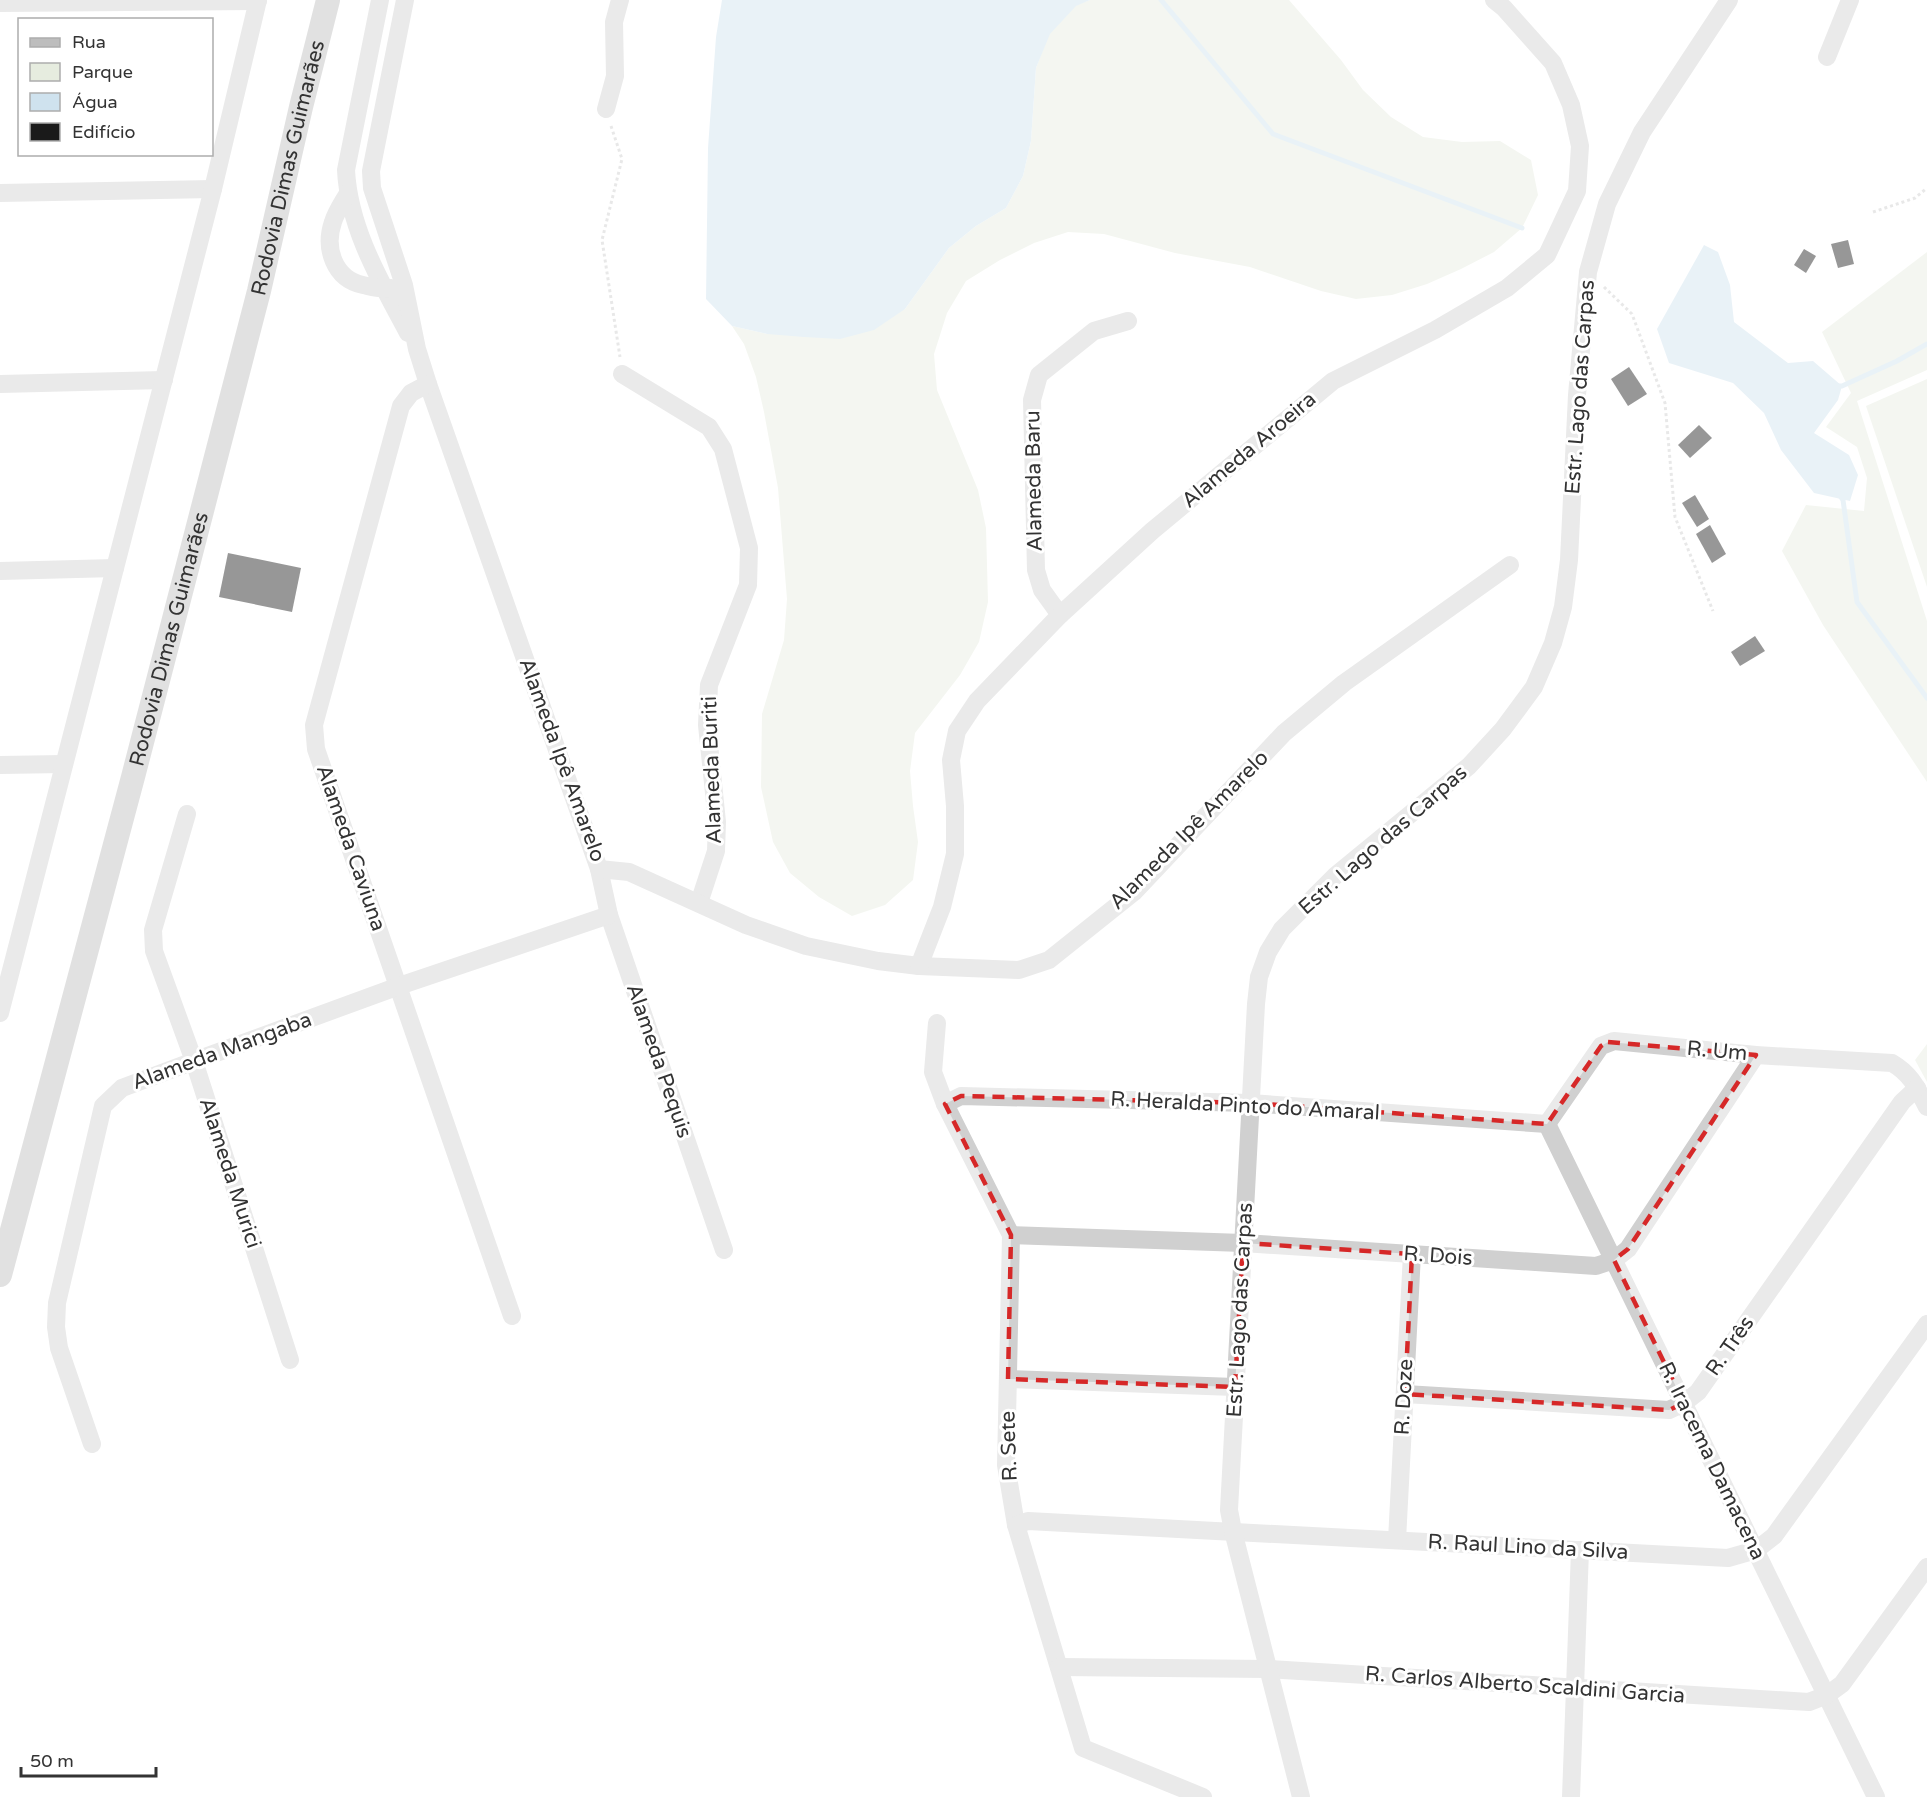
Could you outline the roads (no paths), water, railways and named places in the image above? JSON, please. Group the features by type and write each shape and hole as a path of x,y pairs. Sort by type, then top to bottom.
{"main road":[{"name":"Rodovia Dimas Guimarães","path":"0,1275 133,777 259,291 328,0"}],"street":[{"path":"0,3 258,0 213,189 0,1013"},
{"name":"Alameda Ipê Amarelo","path":"380,0 346,170 348,193 375,272 417,350"},
{"name":"Alameda Ipê Amarelo","path":"405,0 371,171 372,188 404,285 417,350 428,384 599,869 629,872 746,925 806,946 878,962 1018,970 1049,960 1134,892 1284,733 1344,683 1510,565"},
{"path":"606,109 615,76 614,22 620,0"},
{"name":"Alameda Aroeira","path":"919,966 942,908 956,854 951,759 957,731 977,701 1060,615 1152,531 1333,381 1435,330 1507,288 1547,255 1577,191 1580,146 1571,105 1553,63 1504,8 1494,0"},
{"name":"Estr. Lago das Carpas","path":"1301,1797 1229,1510 1250,1103 1259,977 1268,951 1278,937 1335,876 1469,766 1503,729 1534,687 1553,643 1563,607 1569,560 1577,395 1588,272 1607,204 1642,132 1729,0"},
{"path":"1827,57 1850,0"},
{"path":"0,193 213,189"},
{"path":"348,193 333,222 330,247 333,260 341,274 353,283 384,289 404,285"},
{"name":"Alameda Baru","path":"1060,615 1042,590 1036,570 1032,400 1039,375 1094,331 1128,321"},
{"name":"Alameda Buriti","path":"622,374 709,427 723,449 749,548 748,585 709,685 707,725 717,822 716,852 699,903"},
{"path":"0,384 164,380"},
{"name":"Alameda Caviuna","path":"428,384 411,393 400,406 314,725 316,749 512,1316"},
{"path":"0,571 115,568"},
{"path":"0,765 64,765"},
{"name":"Alameda Murici","path":"187,814 153,930 154,951 194,1061 290,1360"},
{"name":"Alameda Pequis","path":"599,869 609,915 724,1250"},
{"name":"Alameda Mangaba","path":"92,1444 59,1348 56,1327 57,1303 103,1106 123,1088 194,1061 399,986 609,915"},
{"name":"R. Sete","path":"937,1023 933,1072 945,1104 1011,1235 1006,1465 1016,1525 1083,1748 1203,1797"},
{"name":"R. Um","path":"1547,1124 1601,1046 1608,1042 1756,1055 1892,1063 1905,1070 1927,1107"},
{"path":"1614,1260 1628,1249 1756,1055"},
{"name":"R. Três","path":"1684,1403 1698,1392 1902,1102 1917,1088"},
{"name":"R. Heralda Pinto do Amaral","path":"945,1104 961,1096 1250,1103 1547,1124"},
{"name":"R. Iracema Damacena","path":"1547,1124 1876,1797"},
{"name":"R. Dois","path":"1011,1235 1243,1243 1596,1266 1614,1260"},
{"name":"R. Doze","path":"1396,1540 1412,1254"},
{"name":"R. Raul Lino da Silva","path":"1016,1525 1028,1521 1728,1558 1755,1550 1774,1536 1927,1324"},
{"path":"1008,1379 1235,1387"},
{"path":"1404,1394 1669,1410 1684,1403"},
{"path":"1570,1797 1580,1550"},
{"path":"1827,1695 1842,1684 1927,1567"},
{"name":"R. Carlos Alberto Scaldini Garcia","path":"1059,1667 1268,1669 1809,1702 1827,1695"}],"water":[{"path":"722,0 1090,0 1076,6 1050,34 1036,68 1031,141 1023,176 1006,208 976,226 949,248 905,309 874,330 840,339 767,334 732,326 706,299 708,148 716,37"},
{"path":"1704,245 1718,252 1730,285 1734,322 1788,363 1813,361 1842,386 1838,400 1814,433 1849,455 1858,475 1850,501 1814,493 1781,450 1764,413 1733,383 1669,363 1657,329"}],"waterway":[{"path":"1161,0 1273,134 1522,228"},
{"path":"1836,386 1842,386 1897,361 1927,344"},
{"path":"1839,494 1843,500 1857,602 1927,698"}]}
